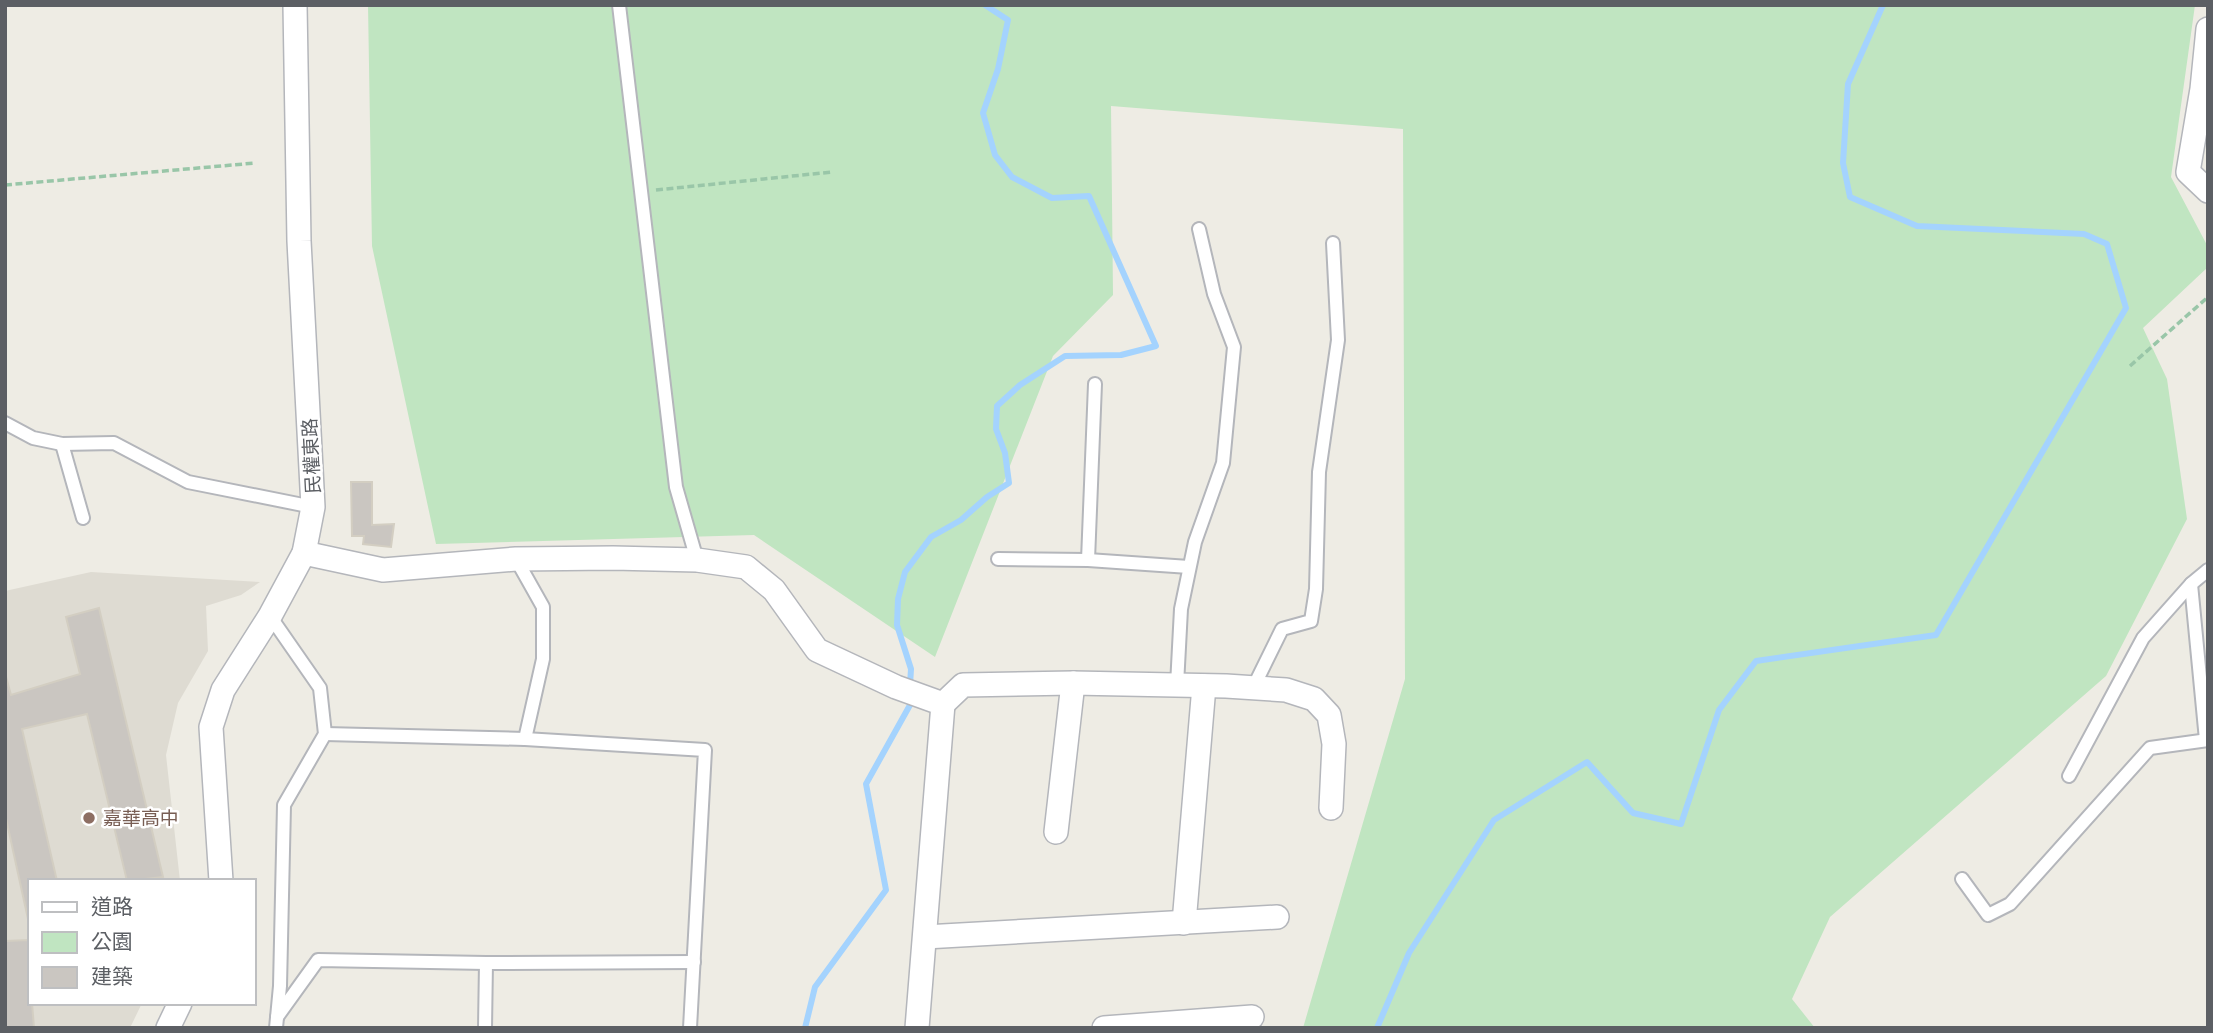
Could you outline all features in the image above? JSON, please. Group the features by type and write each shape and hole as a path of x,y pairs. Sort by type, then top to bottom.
{"street":[{"name":"民權東路","path":"221,879 211,727 223,690 270,616 304,553 313,507 299,241 295,5"},
{"path":"2208,29 2198,172 2208,191"},
{"path":"304,553 383,570 516,559 613,558 697,560 746,567 774,590 817,650 895,687 943,704"},
{"path":"917,1028 943,704 963,685 1073,683 1204,686 1286,690 1314,699 1329,715 1334,744 1331,808"},
{"path":"1056,832 1073,683"},
{"path":"1184,923 1204,686"},
{"path":"925,937 1277,917"},
{"path":"168,1028 179,1005"},
{"path":"1104,1028 1252,1017"}],"lane":[{"path":"620,5 676,487 697,560"},
{"path":"1177,685 1181,609 1195,542 1223,463 1234,347 1214,294 1199,229"},
{"path":"1253,688 1282,629 1311,621 1316,589 1319,472 1338,340 1333,243"},
{"path":"1088,560 1095,384"},
{"path":"5,423 33,438 62,444 114,443 188,482 313,507"},
{"path":"62,444 83,518"},
{"path":"516,559 543,607 543,659 525,739"},
{"path":"998,559 1088,560 1189,567"},
{"path":"2069,776 2143,638 2191,584 2208,570"},
{"path":"1962,879 1989,915 2010,904 2150,748 2207,740 2191,584"},
{"path":"270,616 320,688 325,734 284,805 277,1023"},
{"path":"325,734 525,739 705,750 690,1028"},
{"path":"277,1023 318,960 486,963 694,962"},
{"path":"485,1028 486,963"}],"path":[{"path":"5,185 255,163"},
{"path":"642,191 832,172"},
{"path":"2130,366 2208,297"}],"shaded area":[{"name":"嘉華高中","path":"91,572 260,582 241,595 206,606 208,651 178,703 166,755 180,879 28,879 28,1005 141,1005 130,1028 5,1028 5,591"}],"green space":[{"path":"368,5 2195,5 2171,177 2208,247 2208,267 2143,328 2167,379 2187,519 2106,676 1830,917 1792,999 1815,1028 1303,1028 1405,679 1403,129 1111,106 1113,295 1053,356 935,657 754,535 436,544 372,246"}],"building":[{"path":"351,482 372,482 372,525 394,524 391,547 363,544 364,536 352,536"},
{"path":"99,608 163,877 127,879 87,714 22,729 57,879 28,879 28,919 5,814 5,673 11,695 80,674 66,617"},
{"path":"28,940 28,1005 32,1005 34,1028 5,1028 5,941"}],"waterway":[{"path":"910,685 911,669 897,625 898,599 905,572 931,537 961,520 987,497 1009,483 1005,453 996,429 997,406 1020,385 1065,356 1121,355 1156,346 1089,196 1052,198 1012,177 995,155 983,113 998,69 1008,20 985,5"},
{"path":"1377,1028 1409,953 1494,820 1587,762 1633,813 1681,824 1719,710 1756,661 1936,635 2126,308 2107,244 2084,234 1917,226 1850,197 1843,163 1848,84 1883,5"},
{"path":"805,1028 815,987 886,890 866,784 910,705 910,696"}],"place":[{"name":"嘉華高中","path":"89,818"}]}
